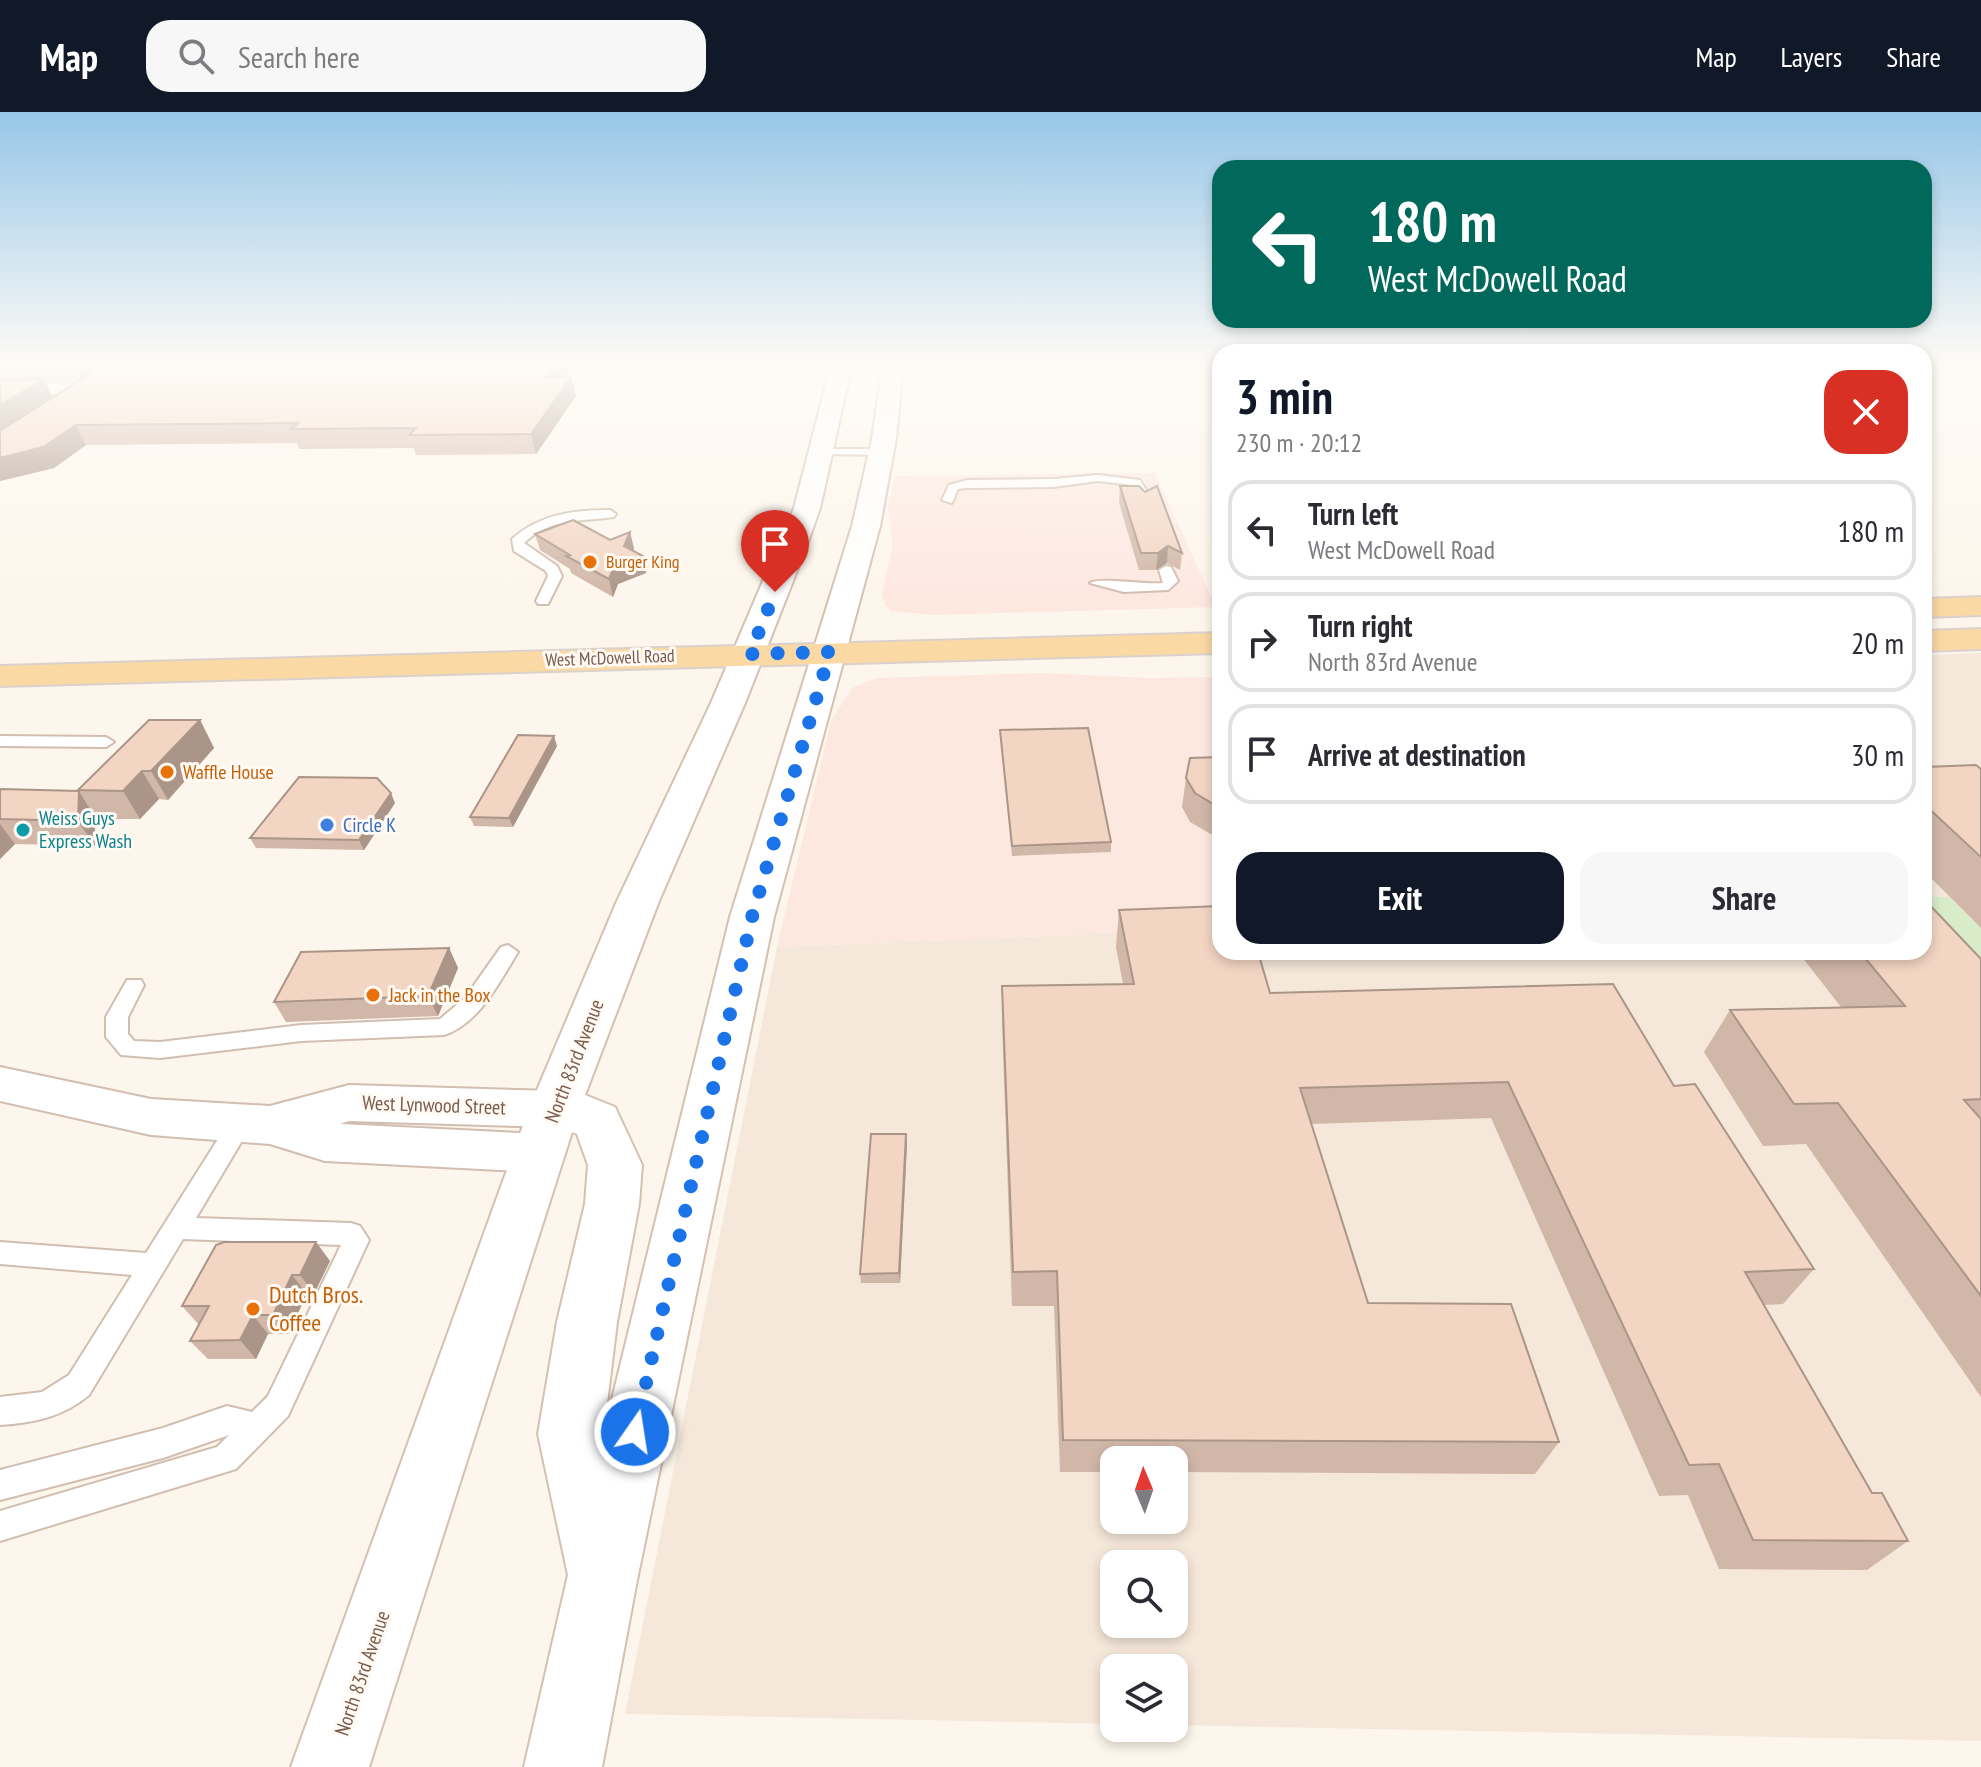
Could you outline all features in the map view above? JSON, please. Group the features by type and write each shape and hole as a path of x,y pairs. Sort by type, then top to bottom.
{"main road":[{"name":"North 83rd Avenue","path":"336,1750 547,1131 634,909 750,654 797,536 824,442"},
{"path":"563,1767 602,1580 752,917 865,530 883,442"},
{"path":"1932,608 1981,606"},
{"path":"1932,641 1981,639"},
{"name":"West McDowell Road","path":"0,676 1212,643"},
{"path":"547,1131 579,1113 597,1121 615,1165 612,1204 587,1322 570,1434 602,1580"}],"street":[{"name":"West Lynwood Street","path":"0,1084 151,1117 255,1125 325,1142 547,1131"}],"lane":[{"path":"822,451 882,452"},
{"path":"948,500 953,487 967,484 1053,483 1098,478 1136,482 1147,502"},
{"path":"543,601 555,576 552,569 519,548 517,542 528,530 549,521 580,513 610,514"},
{"path":"1097,583 1118,588 1159,588 1168,586 1171,581 1166,570"},
{"path":"0,741 106,742"},
{"path":"134,985 117,1017 117,1037 129,1049 160,1050 301,1033 444,1027 465,1011 508,952"},
{"path":"0,1411 38,1409 68,1395 79,1385 176,1228 255,1125"},
{"path":"0,1526 226,1459 278,1406 356,1240 351,1234 176,1228"},
{"path":"0,1253 153,1265"},
{"path":"0,1485 163,1443 227,1420 258,1428"}],"shaded area":[{"path":"1155,473 1212,598 1212,607 934,615 892,611 885,605 882,593 893,545 888,507 895,476"},
{"path":"1981,653 1981,1741 1188,1725 1188,1654 1100,1654 1100,1724 625,1714 777,947 1212,929 1212,960 1932,960 1932,655"},
{"path":"1041,673 1148,678 1212,677 1212,929 777,947 831,721 852,688 876,678"}],"green space":[{"path":"1932,897 1949,897 1981,928 1981,1015 1931,960"}],"building":[{"path":"0,442 50,442 43,447 0,458"},
{"path":"1120,486 1139,486 1145,492 1157,486 1182,553 1168,546 1158,553 1141,553"},
{"path":"573,520 610,540 630,532 624,546 643,556 614,567 609,579 566,556 570,555 535,534"},
{"path":"149,720 200,720 151,771 142,771 123,791 78,790"},
{"path":"1088,728 1111,842 1012,846 1000,730"},
{"path":"518,735 554,736 509,818 470,817"},
{"path":"1212,757 1212,803 1195,793 1186,778 1190,758"},
{"path":"1976,765 1981,769 1981,857 1932,811 1932,767"},
{"name":"Circle K","path":"299,777 377,778 391,793 359,840 250,838"},
{"path":"0,789 79,791 78,821 0,819"},
{"path":"1212,906 1212,960 1260,960 1270,993 1613,984 1674,1086 1695,1084 1814,1269 1745,1272 1872,1493 1882,1493 1908,1541 1753,1540 1719,1464 1689,1465 1508,1082 1300,1088 1368,1303 1511,1304 1559,1442 1063,1440 1057,1271 1013,1272 1002,986 1134,984 1119,910"},
{"path":"1932,907 1981,959 1981,1099 1964,1100 1981,1119 1981,1296 1838,1103 1794,1104 1730,1010 1905,1006 1867,960 1932,960"},
{"path":"449,948 428,996 274,1002 301,952"},
{"path":"871,1134 906,1134 899,1273 860,1274"},
{"path":"224,1242 316,1242 300,1275 292,1275 273,1315 253,1315 240,1340 190,1341 209,1306 182,1306 216,1245"}],"place":[{"name":"Burger King","path":"590,562"},
{"name":"Waffle House","path":"167,772"},
{"name":"Circle K","path":"327,825"},
{"name":"Weiss Guys Express Wash","path":"23,830"},
{"name":"Jack in the Box","path":"373,995"},
{"name":"Dutch Bros. Coffee","path":"253,1309"}],"route":[{"path":"635,1432 752,917 830,652 750,654 775,592"}]}
